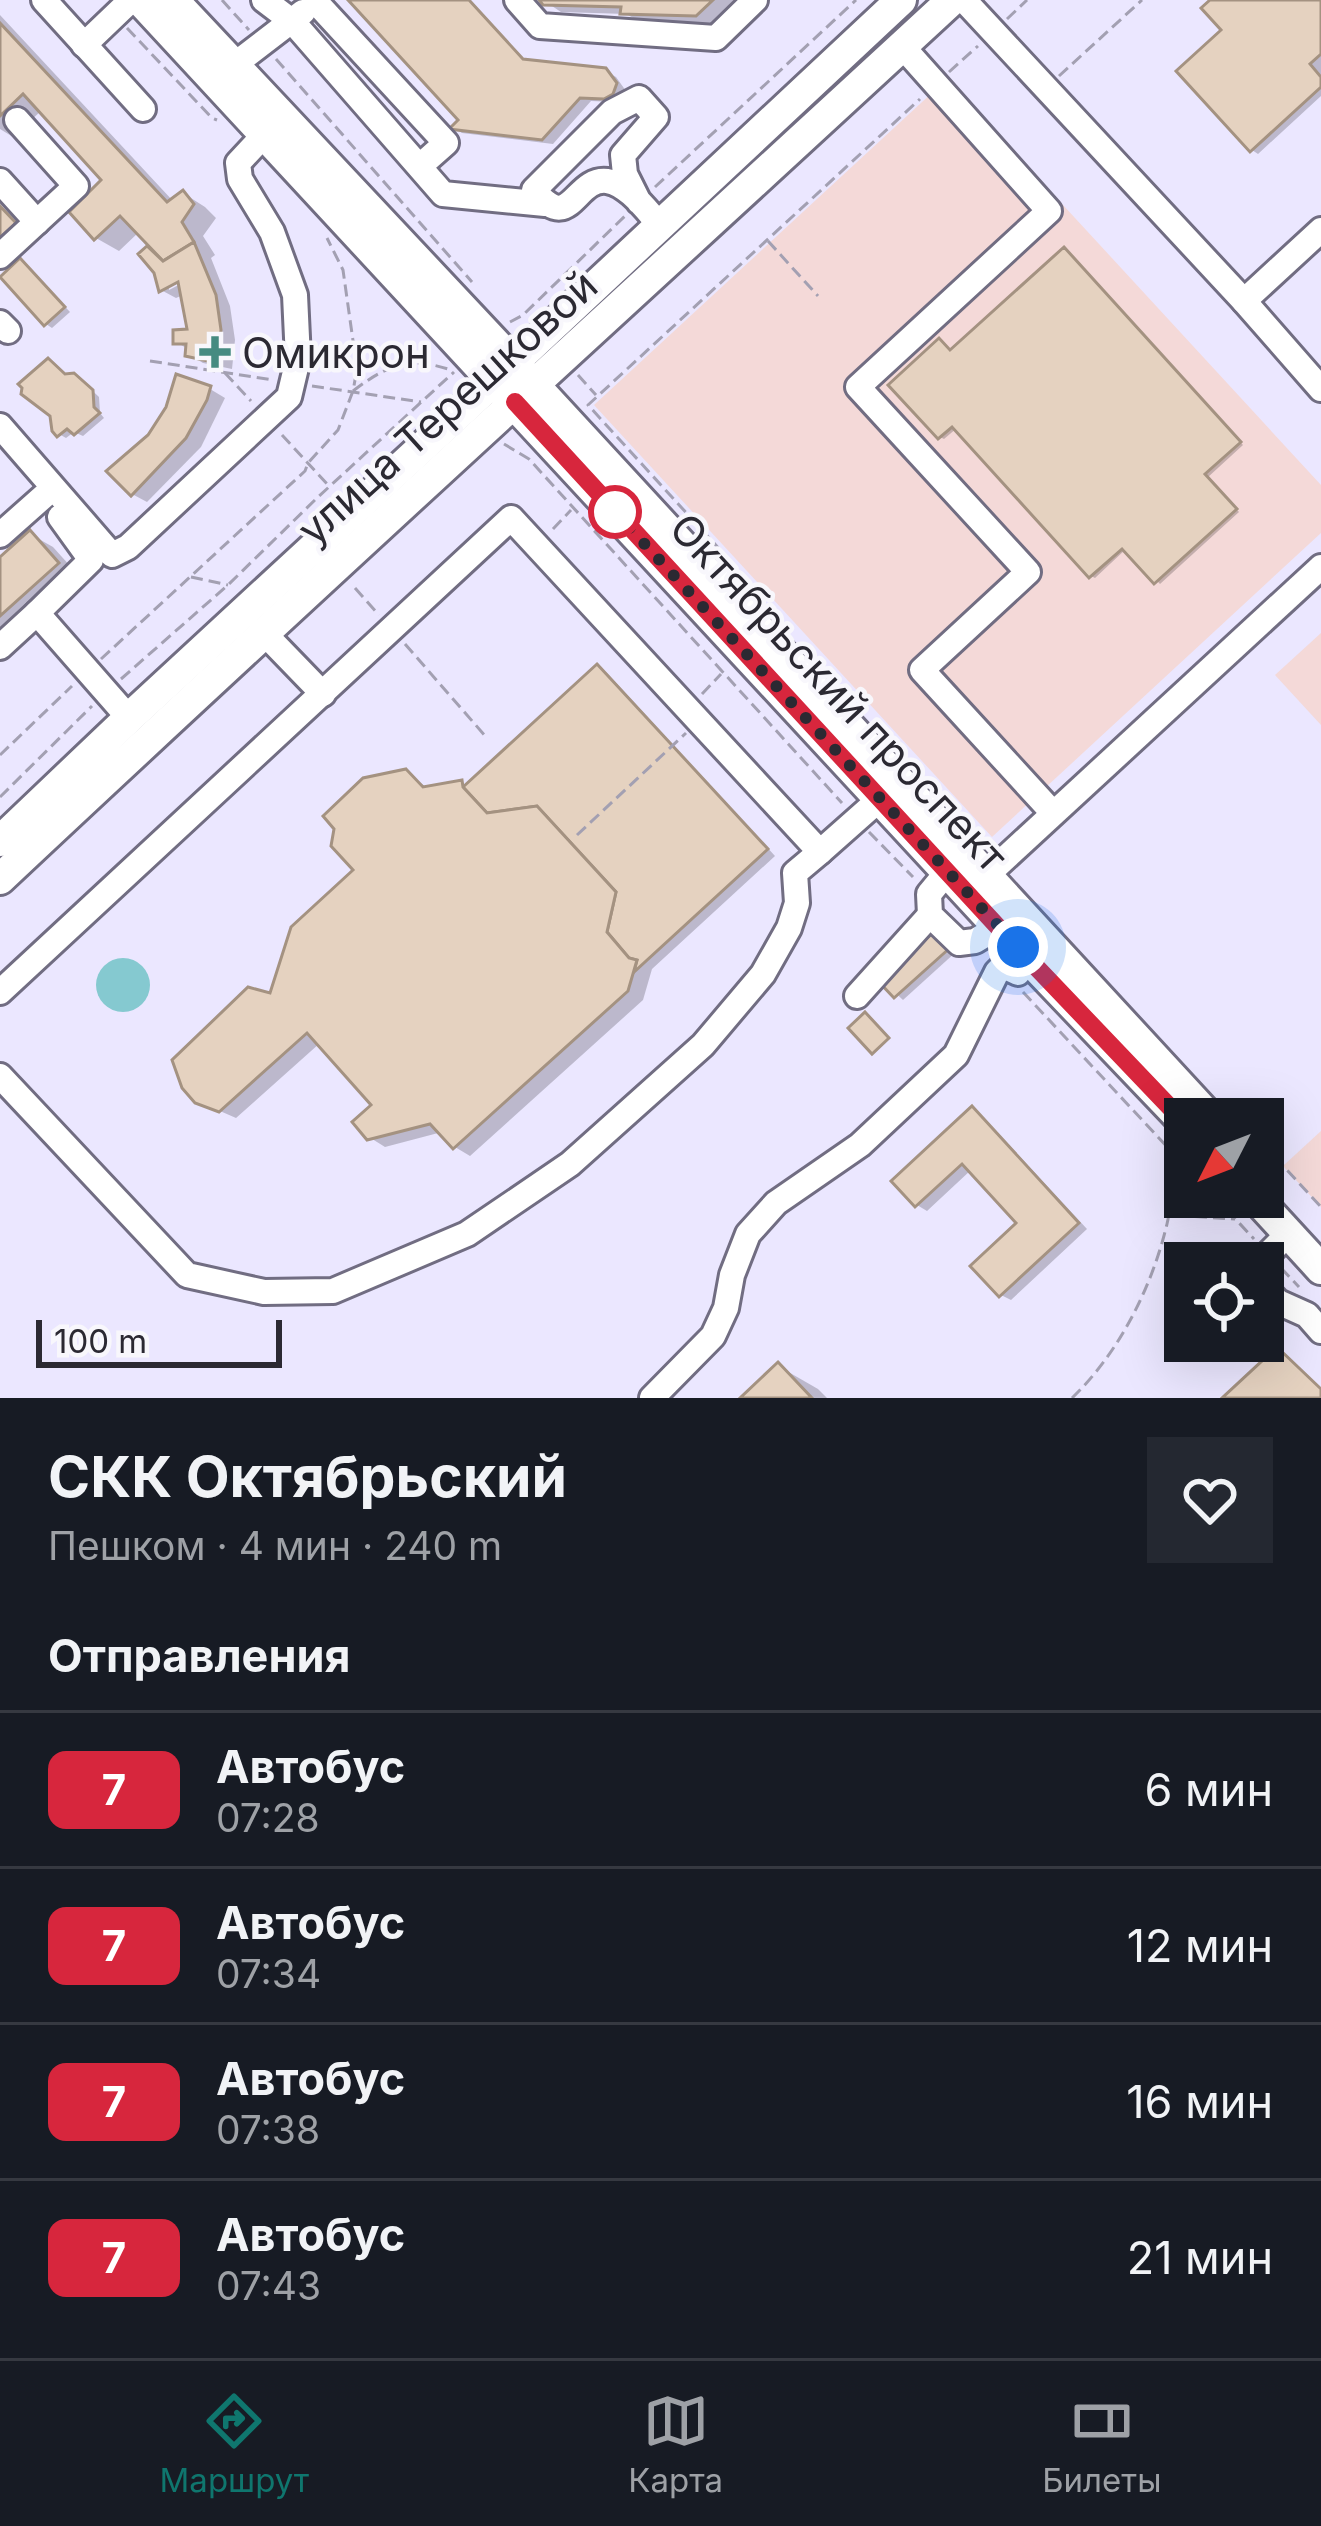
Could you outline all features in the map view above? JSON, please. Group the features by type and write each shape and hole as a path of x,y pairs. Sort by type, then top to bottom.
{"main road":[{"name":"Октябрьский проспект","path":"136,0 515,382"},
{"name":"Октябрьский проспект","path":"173,0 967,880 1190,1098"},
{"name":"улица Терешковой","path":"0,879 263,632 515,382 649,214 902,0"},
{"name":"улица Терешковой","path":"0,842 129,718 952,0"},
{"name":"Октябрьский проспект","path":"967,880 1010,958 1164,1103"},
{"path":"1284,1198 1321,1238"},
{"path":"1263,1218 1289,1233 1321,1268"}],"street":[{"path":"44,0 143,109"},
{"path":"84,45 136,0"},
{"path":"264,0 293,22 443,194 558,208 568,206 602,180 616,183 649,214"},
{"path":"234,65 315,0 446,142 420,166"},
{"path":"518,0 541,26 716,38 755,0"},
{"path":"964,0 1321,389"},
{"path":"902,46 1049,212 858,387 1028,572 922,670 1053,812"},
{"path":"545,204 535,190 612,112 639,98 656,117 623,155 625,174 649,214"},
{"path":"0,256 76,186 17,120"},
{"path":"0,426 112,555 128,547 289,398 298,359 295,295 272,232 240,179 238,163 265,134"},
{"path":"0,181 38,221"},
{"path":"1244,301 1321,230"},
{"path":"0,444 91,560 0,647"},
{"path":"0,535 44,496"},
{"path":"0,992 511,518 820,852"},
{"path":"652,1398 713,1336 748,1234 776,1203 860,1145 956,1055 997,972 1010,958 975,941 959,943 930,915 929,894 967,880 1053,812 1321,567"},
{"path":"37,613 129,718"},
{"path":"263,632 323,694"},
{"path":"0,1076 187,1274 264,1292 333,1291 466,1234 570,1164 703,1045 763,974 789,928 797,903 795,873 890,790"},
{"path":"857,996 930,915"},
{"path":"1280,1242 1289,1233"},
{"path":"1284,1305 1306,1315 1321,1331"}],"path":[{"path":"222,0 477,288"},
{"path":"508,323 649,214 856,0"},
{"path":"588,405 1027,0"},
{"path":"1046,88 1142,0"},
{"path":"0,755 305,471 338,430 353,392 356,353 343,270 325,234"},
{"path":"767,240 818,296"},
{"path":"0,797 455,371 430,363 398,363 353,392"},
{"path":"577,374 597,397"},
{"path":"498,440 530,459 708,658"},
{"path":"537,545 572,508"},
{"path":"189,577 228,585"},
{"path":"355,587 488,738"},
{"path":"577,835 687,731 688,708 722,673"},
{"path":"1010,958 1164,1142"},
{"path":"1284,1167 1321,1207"},
{"path":"1072,1398 1123,1332 1152,1273 1167,1218"}],"shaded area":[{"path":"947,79 1321,485 1321,533 992,837 594,405"},
{"path":"1321,633 1321,725 1275,675"},
{"path":"123,958 142,966 150,985 142,1004 123,1012 104,1004 96,985 104,966"},
{"path":"1321,1131 1321,1207 1284,1167"}],"building":[{"path":"348,0 469,0 523,59 606,68 617,83 613,94 604,99 580,98 542,140 449,129 458,120"},
{"path":"539,0 713,0 696,16 620,14 621,7 543,5"},
{"path":"1210,0 1321,0 1321,54 1310,64 1321,77 1321,87 1250,152 1176,71 1221,30 1201,8"},
{"path":"0,23 167,202 183,190 194,204 182,222 194,242 163,261 120,216 94,240 69,212 101,180 23,94 0,116"},
{"path":"0,206 16,223 0,238"},
{"path":"194,242 216,295 221,330 217,363 185,356 186,344 173,344 173,330 187,329 178,282 159,292 154,273 138,254 147,246 163,261"},
{"path":"1064,247 1241,442 1205,474 1237,509 1154,584 1122,549 1089,578 952,427 938,439 888,385 939,338 950,350"},
{"path":"20,258 65,307 44,326 0,277"},
{"path":"48,358 93,390 94,407 100,413 74,435 67,429 57,437 50,416 21,394 18,384"},
{"path":"176,374 211,386 207,400 186,438 131,496 106,471 148,435 166,407"},
{"path":"30,530 59,563 0,616 0,557"},
{"path":"597,664 768,849 634,972 637,960 629,958 607,932 616,892 537,806 487,813 463,787"},
{"path":"406,769 423,787 462,780 487,813 537,806 616,892 607,932 629,958 637,960 628,991 453,1149 430,1124 367,1140 352,1122 371,1105 307,1033 219,1112 195,1103 182,1088 172,1060 248,987 270,993 291,927 353,870 331,846 334,829 323,816 363,778"},
{"path":"937,929 952,946 894,998 879,982"},
{"path":"865,1012 889,1038 872,1054 848,1028"},
{"path":"972,1106 1079,1223 999,1297 970,1266 1016,1223 962,1164 915,1207 891,1181"},
{"path":"1284,1354 1321,1389 1321,1398 1222,1398 1261,1362 1284,1362"},
{"path":"778,1362 812,1398 740,1398"}],"bus line":[{"name":"7","path":"515,402 1164,1101"}],"place":[{"name":"Омикрон","path":"215,352"}],"route":[{"path":"615,512 1018,947"}]}
